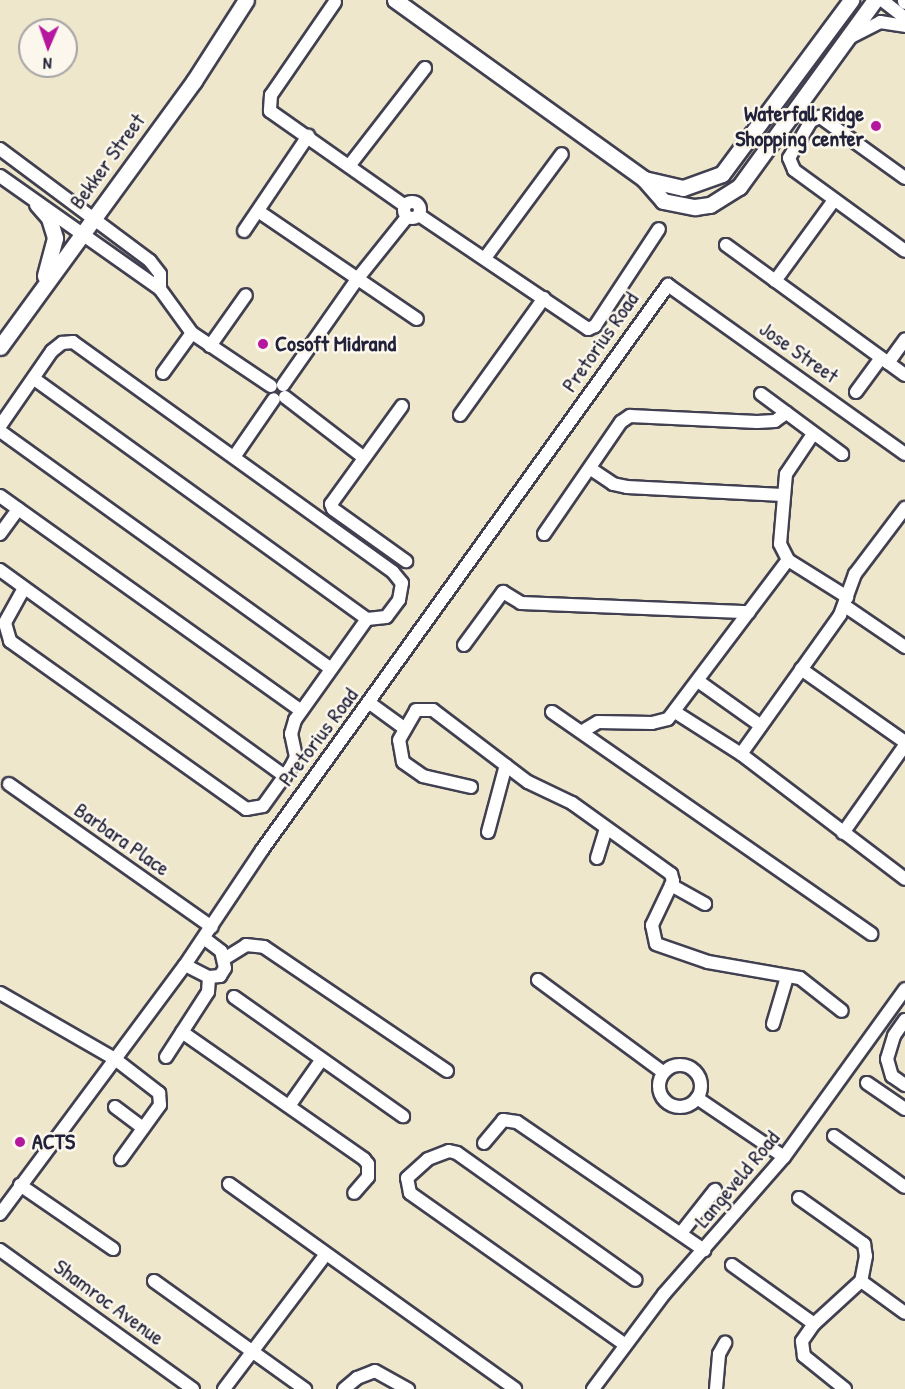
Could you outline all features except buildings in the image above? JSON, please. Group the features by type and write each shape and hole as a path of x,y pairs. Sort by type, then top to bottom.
{"street":[{"name":"Bekker Street","path":"0,347 194,81 246,0"},
{"path":"395,0 644,179 663,201 702,207 723,199 739,187 754,169 874,0"},
{"path":"644,179 683,188 722,174 851,0"},
{"path":"825,36 866,0"},
{"path":"882,0 905,18"},
{"path":"335,2 269,105 270,111 308,136 410,213 485,258 544,298 580,326 592,328 659,229"},
{"path":"848,38 880,22 905,26"},
{"path":"349,166 425,68"},
{"path":"905,178 827,121 816,117 790,154 789,163 834,200 905,251"},
{"path":"244,231 308,136"},
{"path":"0,149 150,261 160,274 160,288"},
{"path":"485,258 562,154"},
{"path":"0,176 81,235 160,288 192,333 278,391 363,457"},
{"path":"776,281 834,200"},
{"path":"37,204 49,218 55,238 39,293"},
{"path":"258,211 417,319"},
{"path":"234,457 358,278 410,213"},
{"path":"726,245 905,375"},
{"name":"Jose Street","path":"668,285 905,454"},
{"name":"Pretorius Road","path":"0,1214 185,965 262,850 370,704 668,285"},
{"path":"210,346 246,295"},
{"path":"460,415 544,298"},
{"path":"163,373 192,333"},
{"path":"856,392 905,340"},
{"path":"0,426 57,347 73,342 399,577 401,595 387,616 367,620 330,668 301,711 291,734 296,757 285,776 261,807 246,809 10,640 5,623 23,590"},
{"path":"34,379 367,620"},
{"path":"761,394 842,454"},
{"path":"402,406 363,457 331,506 406,561"},
{"path":"544,534 591,469 621,422 630,417 757,422 774,421 786,413"},
{"path":"0,431 330,668"},
{"path":"813,434 786,474 780,544 788,561 905,647"},
{"path":"591,469 613,484 627,487 783,495"},
{"path":"0,496 301,711"},
{"path":"741,754 846,602 855,574 905,508"},
{"path":"0,534 18,509"},
{"path":"583,731 598,722 660,723 675,712 788,561"},
{"path":"0,570 23,590 285,776"},
{"path":"464,645 503,592 521,603 749,612"},
{"path":"801,669 905,743 843,833"},
{"path":"698,681 761,726"},
{"path":"370,704 404,728"},
{"path":"471,787 423,776 410,768 399,755 404,728 416,710 429,708 506,765 606,828 670,874 671,885 654,916 652,936 656,944 708,962 806,981 842,1011"},
{"path":"552,712 583,731 871,934"},
{"path":"675,712 741,754 905,879"},
{"path":"488,832 506,765"},
{"name":"Barbara Place","path":"9,784 212,927"},
{"path":"597,858 606,828"},
{"path":"671,885 705,904"},
{"path":"185,965 209,977 220,976 225,968 221,951 204,938"},
{"path":"224,959 246,945 264,947 447,1071"},
{"path":"166,1057 208,992 209,977"},
{"path":"773,1024 787,977"},
{"path":"538,980 663,1072"},
{"name":"Langeveld Road","path":"593,1389 624,1344 784,1157 905,989"},
{"path":"0,993 115,1059 159,1093 160,1105 120,1159"},
{"path":"234,997 403,1116"},
{"path":"905,1020 894,1035 887,1059 892,1076 905,1086"},
{"path":"182,1032 368,1164 368,1177 354,1193"},
{"path":"289,1106 322,1059"},
{"path":"676,1065 696,1071 701,1084 697,1098 679,1107 666,1103 658,1084 663,1072 676,1065"},
{"path":"867,1083 905,1109"},
{"path":"697,1098 784,1157"},
{"path":"115,1107 143,1128"},
{"path":"484,1143 502,1120 517,1122 704,1250"},
{"path":"834,1136 905,1187"},
{"path":"624,1344 410,1193 407,1178 428,1159 449,1151 457,1153 636,1280"},
{"path":"229,1184 515,1389"},
{"path":"20,1185 113,1249"},
{"path":"681,1233 715,1190"},
{"path":"799,1198 864,1244 866,1256 861,1281 814,1323 802,1341 804,1356 845,1389"},
{"name":"Shamroc Avenue","path":"0,1250 193,1389"},
{"path":"224,1389 326,1254"},
{"path":"732,1265 814,1323"},
{"path":"154,1281 305,1389"},
{"path":"861,1281 905,1313"},
{"path":"716,1389 719,1354 725,1343"},
{"path":"345,1389 357,1378 375,1371 408,1389"}],"place":[{"name":"Waterfall Ridge Shopping center","path":"876,126"},
{"name":"Cosoft Midrand","path":"263,344"},
{"name":"ACTS","path":"20,1142"}]}
